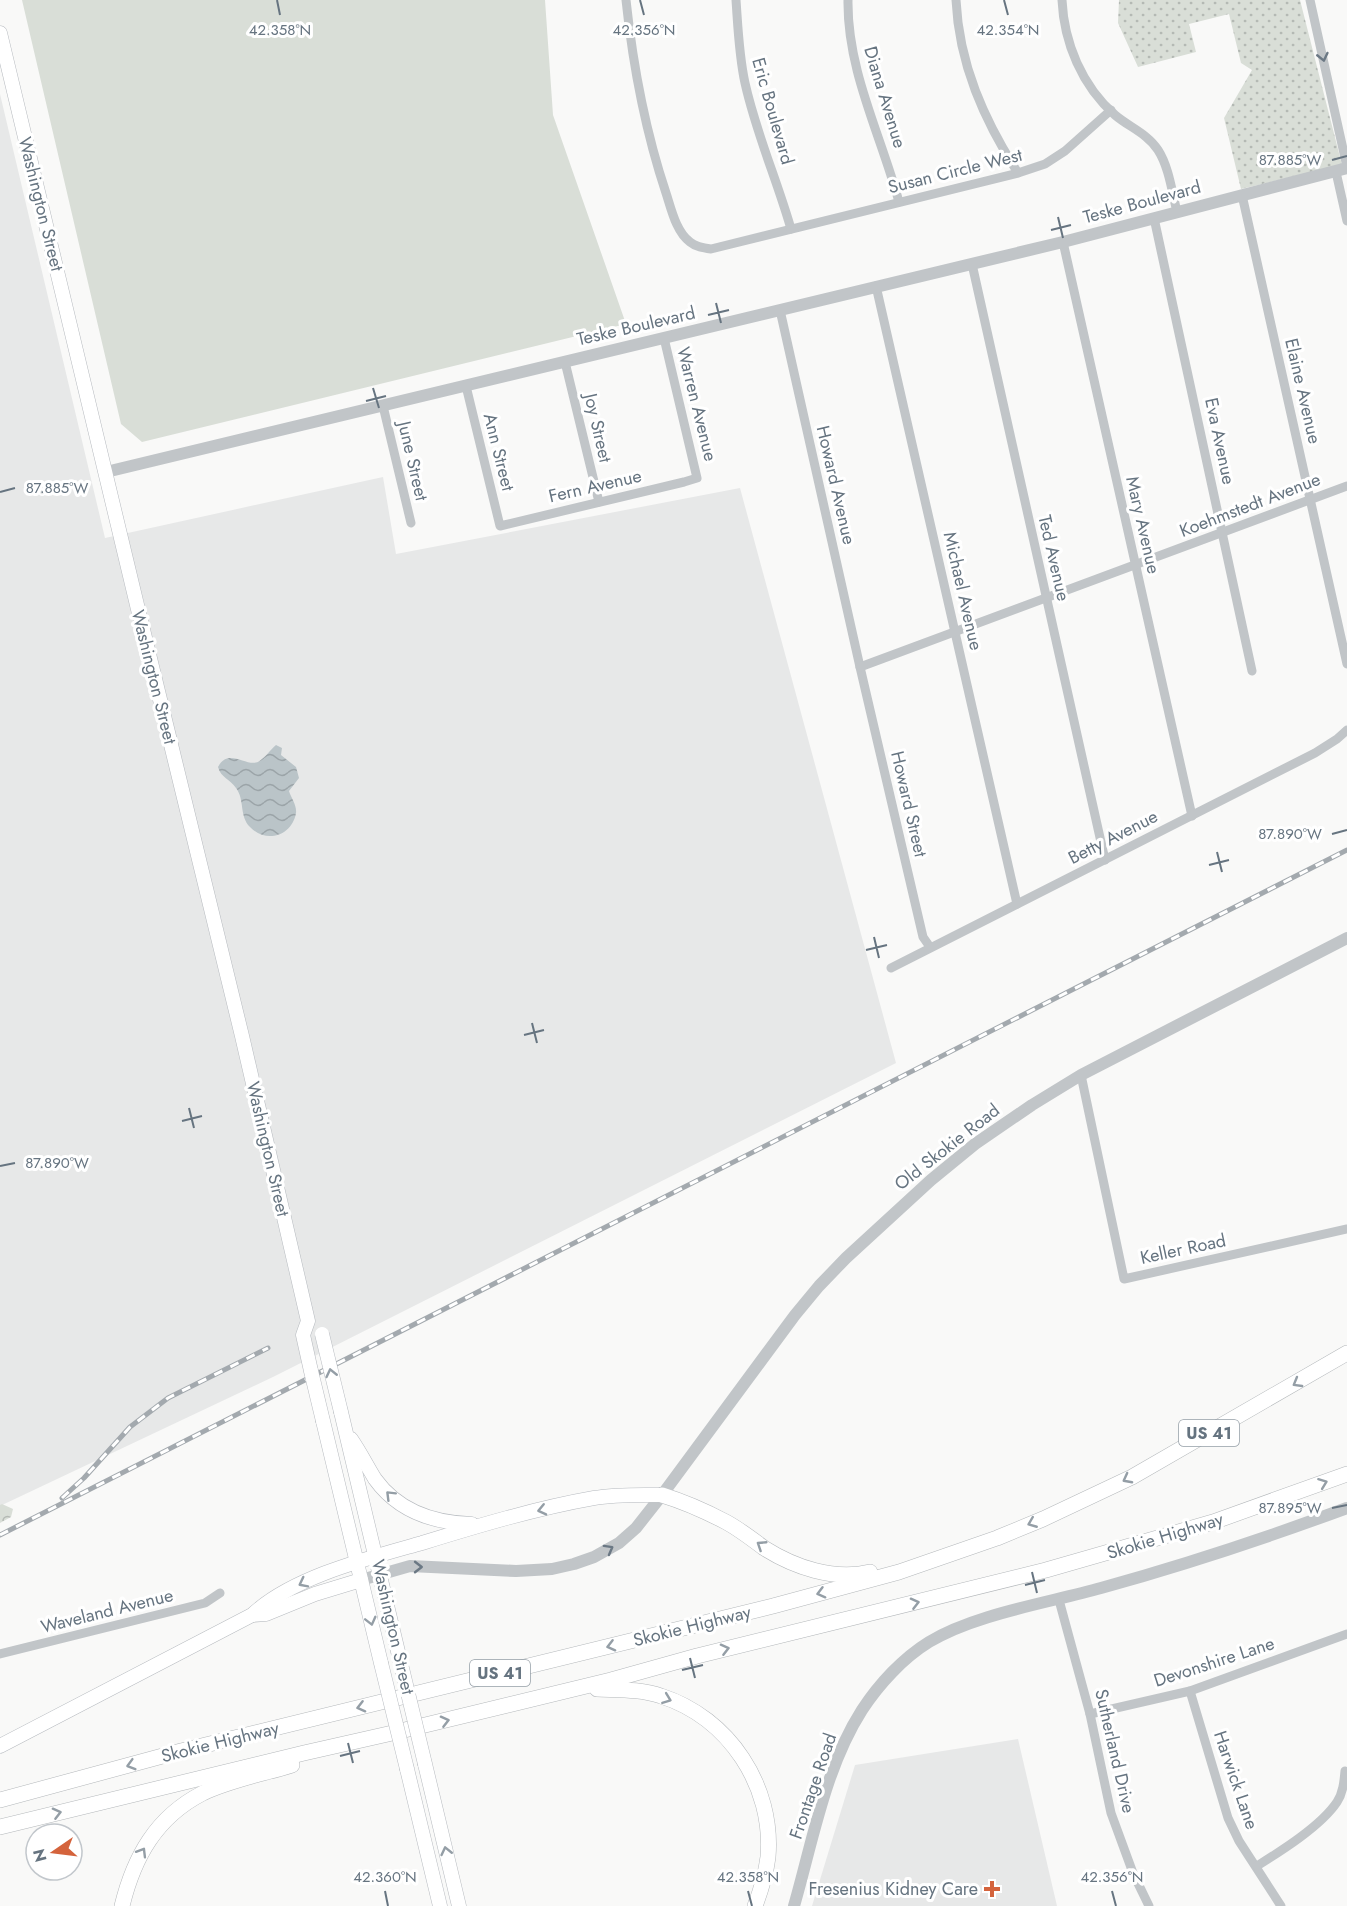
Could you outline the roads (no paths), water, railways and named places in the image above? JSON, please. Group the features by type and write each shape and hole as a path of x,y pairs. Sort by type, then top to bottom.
{"highway":[{"name":"Skokie Highway","path":"0,1800 181,1751 773,1606 900,1572 997,1538 1132,1477 1347,1353"},
{"name":"Skokie Highway","path":"0,1827 547,1695 1057,1567 1213,1522 1347,1474"},
{"path":"662,1495 685,1502 728,1523 783,1559 807,1569 843,1575 862,1574 967,1541 997,1538"},
{"path":"547,1695 605,1689 660,1696 685,1706 709,1721 721,1732 736,1748 753,1776 765,1812 768,1828 768,1857 762,1888 755,1906"},
{"path":"122,1906 129,1878 141,1853 168,1818 183,1806 218,1787 388,1734"}],"main road":[{"name":"Washington Street","path":"0,33 242,1036 308,1321 303,1335 305,1344 440,1906"},
{"name":"Washington Street","path":"308,1321 320,1327 322,1334 459,1906"},
{"path":"345,1430 376,1480 400,1504 437,1521 453,1524 483,1524"},
{"path":"0,1746 252,1615 264,1604 311,1579 357,1562 483,1524 594,1498 662,1495"},
{"path":"252,1615 266,1614 315,1594 361,1580"}],"street":[{"name":"Susan Circle West","path":"627,0 631,50 643,116 656,165 682,233 690,242 702,248 711,249 1018,173 1045,164 1065,152 1111,111"},
{"name":"Eric Boulevard","path":"736,0 739,46 745,82 791,229"},
{"name":"Diana Avenue","path":"848,0 851,42 857,69 867,108 899,202"},
{"path":"956,0 957,26 973,88 1001,147 1018,173"},
{"path":"1062,0 1067,38 1077,64 1088,83 1111,111 1151,141 1159,152 1178,212"},
{"path":"1310,0 1343,169 1347,221"},
{"name":"Teske Boulevard","path":"106,472 1063,242 1343,169"},
{"name":"Elaine Avenue","path":"1242,195 1347,664"},
{"name":"Eva Avenue","path":"1154,218 1252,671"},
{"name":"Mary Avenue","path":"1063,242 1192,816"},
{"name":"Ted Avenue","path":"972,264 1105,860"},
{"name":"Michael Avenue","path":"876,286 1017,904"},
{"name":"Howard Avenue","path":"780,310 860,667"},
{"name":"Warren Avenue","path":"664,338 697,478"},
{"name":"Joy Street","path":"566,362 599,502"},
{"name":"Ann Street","path":"466,386 501,526"},
{"name":"June Street","path":"383,406 411,524"},
{"name":"Fern Avenue","path":"501,526 697,478"},
{"name":"Koehmstedt Avenue","path":"860,667 1347,486"},
{"name":"Howard Street","path":"860,667 923,937 930,947"},
{"name":"Betty Avenue","path":"891,968 1315,753 1347,730"},
{"name":"Old Skokie Road","path":"361,1580 410,1566 535,1571 573,1564 594,1557 619,1543 636,1528 662,1495 795,1315 846,1258 931,1180 975,1144 1081,1075 1347,938"},
{"name":"Keller Road","path":"1081,1075 1124,1279 1347,1229"},
{"name":"Frontage Road","path":"794,1906 840,1749 863,1708 890,1675 930,1641 998,1615 1166,1570 1347,1508"},
{"name":"Waveland Avenue","path":"0,1654 205,1603 220,1593"},
{"name":"Sutherland Drive","path":"1059,1600 1090,1714 1111,1813 1133,1873 1149,1906"},
{"name":"Devonshire Lane","path":"1090,1714 1190,1690 1347,1634"},
{"name":"Harwick Lane","path":"1190,1690 1228,1818 1239,1841 1281,1906"},
{"path":"1257,1866 1293,1843 1326,1815 1341,1794 1345,1771"}],"water":[{"path":"276,745 282,748 281,755 296,767 299,778 289,791 296,810 294,821 284,832 271,836 256,832 250,827 243,813 239,793 234,785 221,774 218,767 227,758 258,762"}],"railway":[{"path":"0,1535 1347,850"},
{"path":"62,1498 84,1478 130,1427 168,1398 268,1348"}],"place":[{"name":"Fresenius Kidney Care","path":"992,1889"}]}
